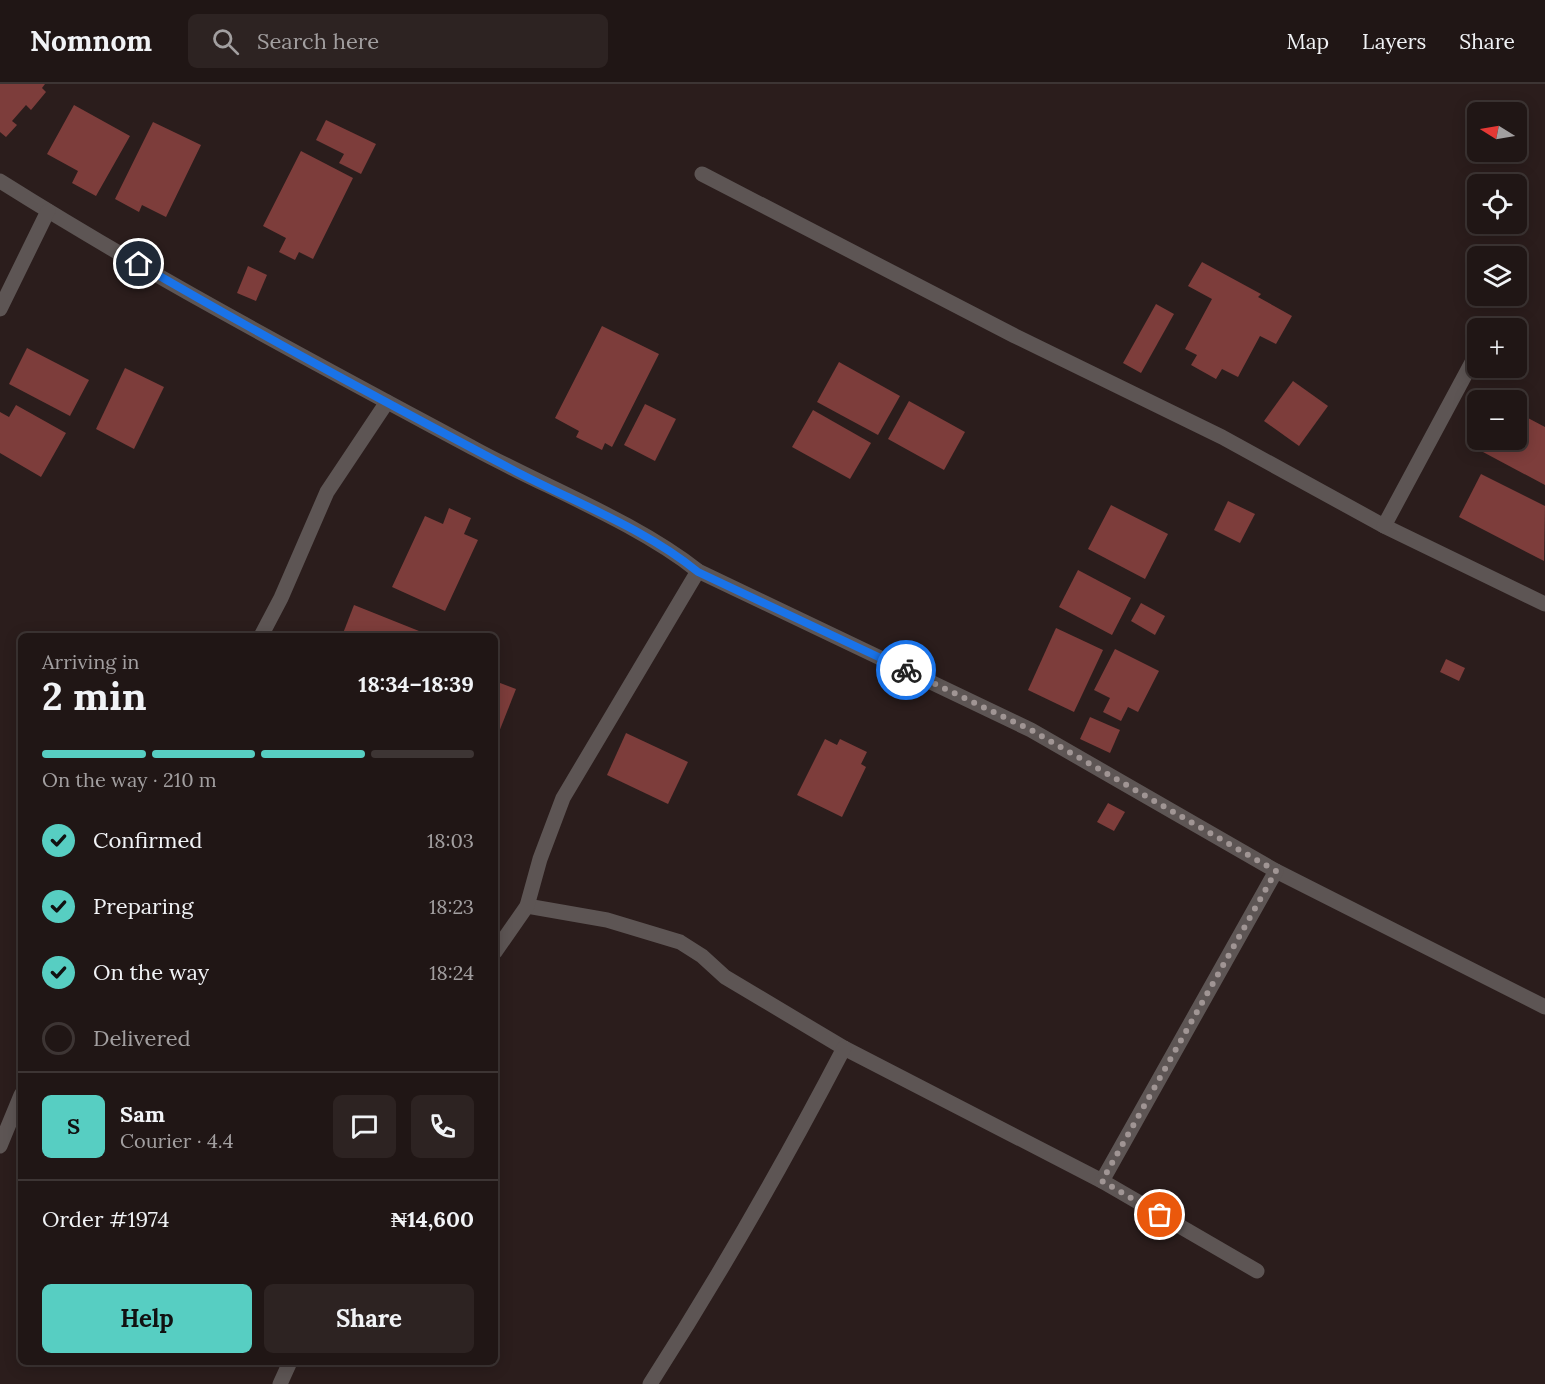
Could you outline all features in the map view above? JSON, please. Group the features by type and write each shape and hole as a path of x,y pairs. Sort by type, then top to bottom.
{"street":[{"path":"702,174 1015,336 1222,437 1384,526 1545,604"},
{"path":"0,181 194,296 518,472 668,548 698,572 1031,730 1276,871 1544,1005"},
{"path":"0,309 48,211"},
{"path":"1384,526 1467,371"},
{"path":"263,633 281,598 327,492 387,402"},
{"path":"498,948 527,906 540,859 563,798 698,572"},
{"path":"1102,1181 1276,871"},
{"path":"527,906 607,920 680,942 702,956 725,977 843,1048 1102,1181 1257,1271"},
{"path":"650,1384 691,1320 771,1181 843,1048"},
{"path":"0,1146 18,1102"},
{"path":"280,1384 289,1365"}],"building":[{"path":"0,84 45,84 42,88 46,92 31,110 26,105 12,121 17,125 6,137 0,132"},
{"path":"74,105 130,136 96,196 72,183 78,171 47,154"},
{"path":"326,120 376,144 361,174 339,163 344,154 316,140"},
{"path":"153,122 201,145 166,217 142,205 139,212 115,199"},
{"path":"301,151 353,178 313,259 299,252 295,260 279,252 286,238 263,226"},
{"path":"1202,262 1261,294 1258,297 1292,316 1276,344 1260,336 1238,377 1222,369 1216,379 1191,365 1197,355 1185,349 1212,299 1188,286"},
{"path":"248,266 267,275 256,301 237,293"},
{"path":"1156,304 1174,314 1141,373 1123,363"},
{"path":"602,326 659,354 612,447 605,443 602,450 576,437 579,431 555,418"},
{"path":"27,348 89,380 70,416 9,384"},
{"path":"839,362 900,396 878,435 817,402"},
{"path":"125,368 164,387 134,449 96,429"},
{"path":"1293,381 1328,406 1299,446 1264,421"},
{"path":"909,401 965,432 944,470 888,439"},
{"path":"645,404 676,419 655,461 624,445"},
{"path":"16,405 66,433 41,477 0,453 0,412 9,417"},
{"path":"813,410 871,443 850,479 792,447"},
{"path":"1528,418 1545,427 1545,485 1483,452 1484,450 1527,450"},
{"path":"1481,474 1545,506 1544,561 1459,517"},
{"path":"1228,501 1255,514 1240,543 1214,530"},
{"path":"1111,505 1168,534 1145,579 1088,549"},
{"path":"449,508 471,518 464,534 478,540 445,611 392,587 425,516 443,524"},
{"path":"1078,570 1131,598 1112,635 1059,607"},
{"path":"1141,603 1165,616 1155,635 1131,621"},
{"path":"354,605 419,631 418,633 343,633"},
{"path":"1056,628 1103,650 1074,712 1028,690"},
{"path":"1115,649 1159,671 1138,712 1128,707 1121,721 1103,712 1110,698 1094,690"},
{"path":"1446,659 1465,668 1459,681 1440,672"},
{"path":"498,682 516,689 498,734"},
{"path":"1090,717 1120,730 1110,753 1080,739"},
{"path":"626,733 688,762 668,804 607,775"},
{"path":"825,739 837,745 840,739 867,752 861,764 866,767 842,817 797,795"},
{"path":"1108,803 1125,812 1114,831 1097,822"}],"way so far":[{"path":"906,670 1031,730 1276,871 1102,1181 1160,1215"}],"route":[{"path":"139,264 387,402 668,548 698,572 906,670"}]}
